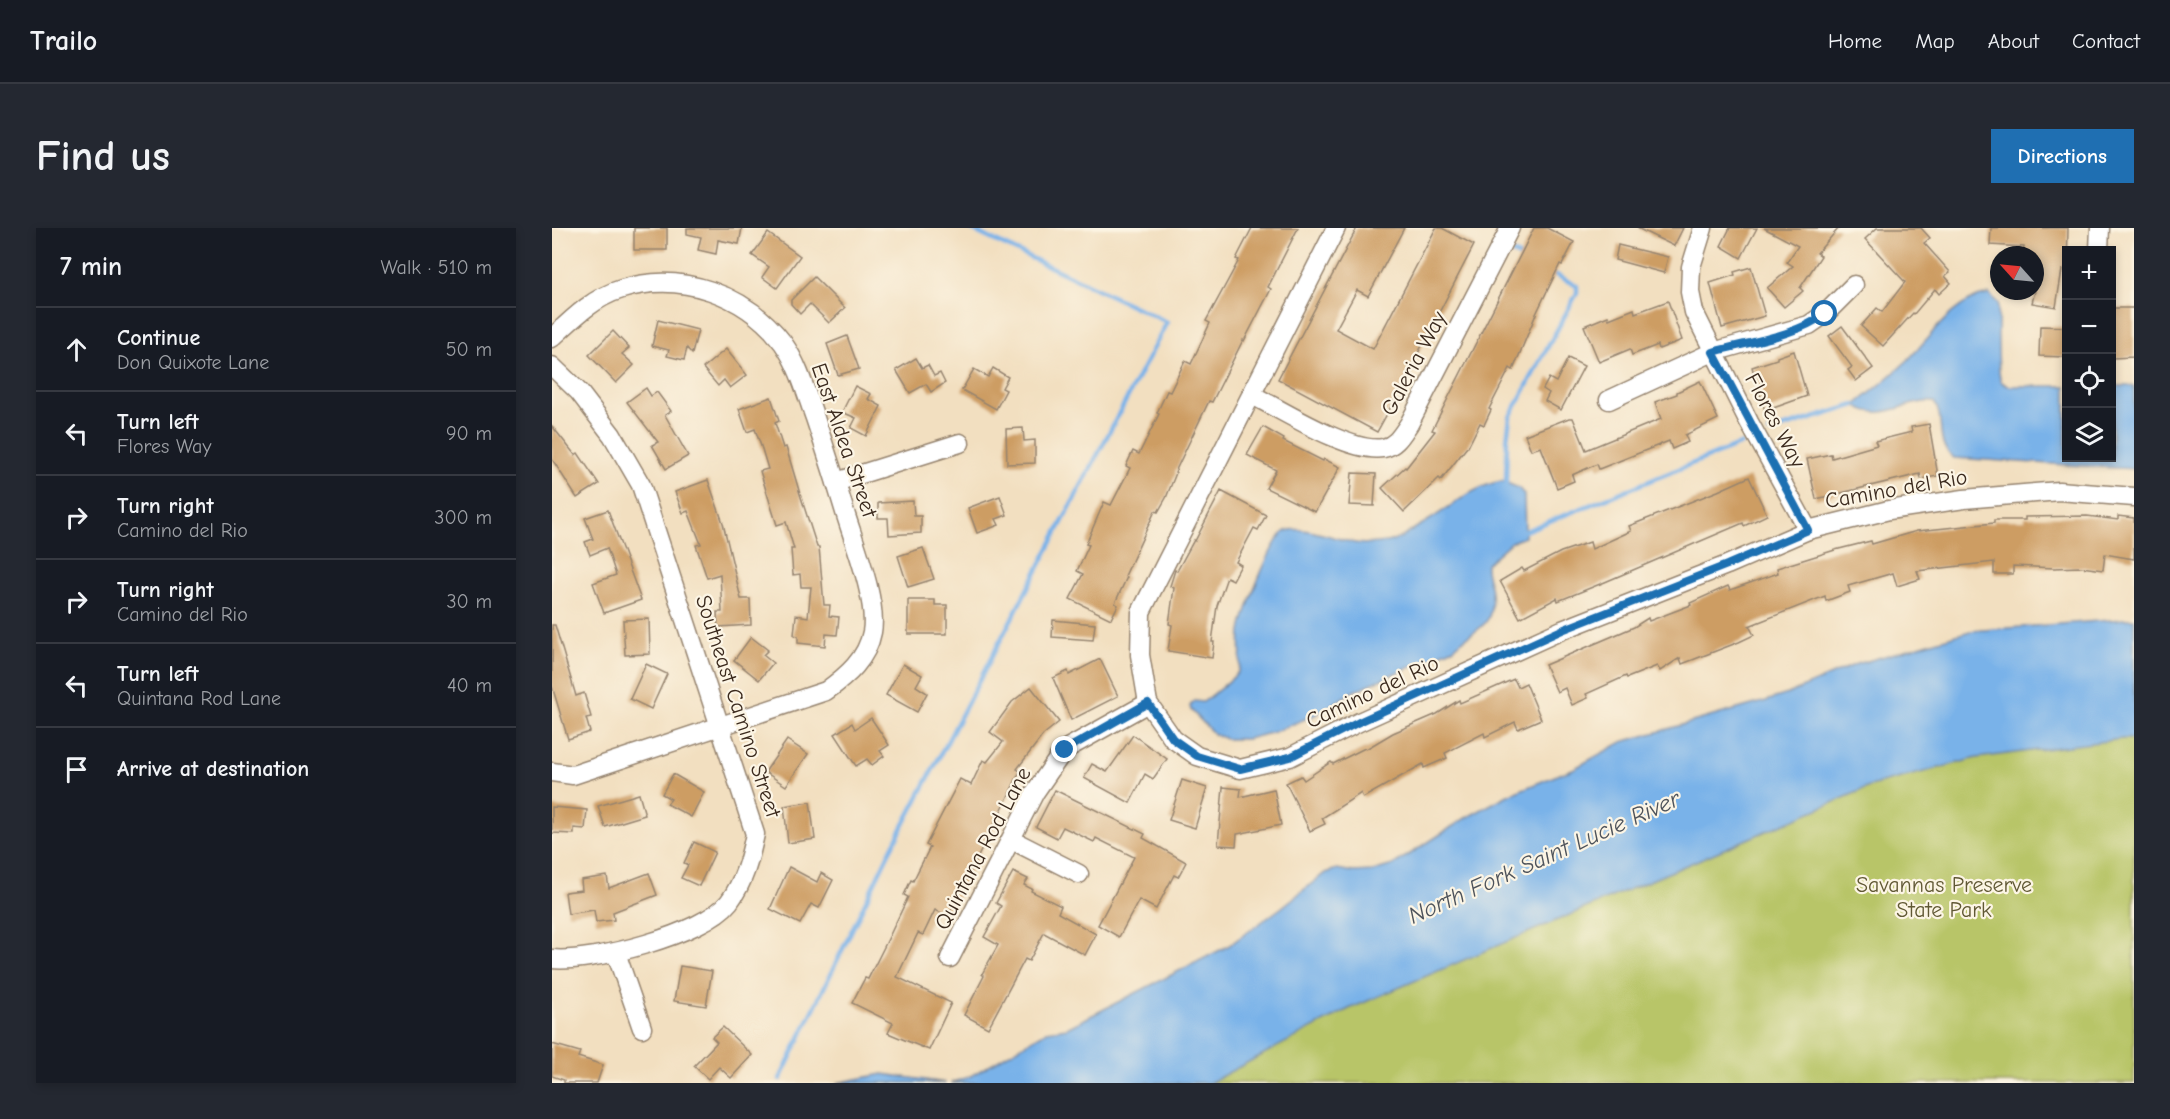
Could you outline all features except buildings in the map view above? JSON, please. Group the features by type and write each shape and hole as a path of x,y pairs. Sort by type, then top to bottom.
{"street":[{"name":"Camino del Rio","path":"1336,228 1141,612 1140,656 1148,703 1173,739 1197,756 1240,769 1290,757 1359,722 1562,630 1727,565 1808,530 1889,510 1964,499 2059,491 2134,497"},
{"name":"Galeria Way","path":"1252,395 1347,444 1366,449 1390,446 1397,441 1409,424 1510,228"},
{"name":"Flores Way","path":"1703,228 1691,267 1690,292 1694,312 1808,530"},
{"path":"2099,246 2100,228"},
{"name":"East Aldea Street","path":"552,338 595,301 620,289 647,284 682,284 713,290 743,305 765,323 784,344 799,371 836,482 871,600 872,631 865,651 850,673 826,691 573,775 552,772"},
{"path":"1609,400 1713,352 1809,325 1825,314 1854,285"},
{"name":"Southeast Camino Street","path":"552,366 579,392 612,435 641,485 722,727 755,834 747,870 728,903 701,924 616,953 552,959"},
{"path":"836,482 960,443"},
{"name":"Quintana Rod Lane","path":"950,958 1035,792 1065,750 1148,703"},
{"path":"1012,840 1079,874"},
{"path":"616,953 642,1028"}],"green space":[{"name":"Savannas Preserve State Park","path":"2134,683 2134,1083 1093,1083"}],"water":[{"path":"1989,294 1990,300 1998,303 1999,375 2002,382 2009,386 2062,386 2062,462 2116,462 2116,386 2134,386 2134,469 1954,458 1944,446 1934,402 1914,404 1885,412 1865,410 1855,405 1908,360 1954,311 1976,298"},
{"path":"1502,481 1519,488 1524,495 1525,537 1511,542 1486,564 1491,592 1490,614 1482,626 1454,648 1352,692 1317,714 1274,732 1247,739 1226,739 1214,734 1191,710 1190,706 1194,701 1203,702 1238,672 1241,632 1247,610 1265,564 1284,532 1308,531 1359,544 1387,542 1404,536 1480,488"},
{"name":"North Fork Saint Lucie River","path":"2134,619 2134,739 1977,758 1874,785 1349,1009 1209,1083 951,1083 969,1077 1047,1031 1067,1028 1228,946 1325,873 1337,869 1353,872 1373,871 1393,865 1464,819 1508,795 1575,768 1622,742 1788,694 1854,665 1970,631"},
{"path":"883,1074 946,1083 836,1083"}],"waterway":[{"path":"780,1079 888,855 1167,322 968,228"},
{"path":"1511,252 1525,259"},
{"path":"1506,483 1510,417 1577,293 1577,286 1551,272"},
{"path":"1769,432 1855,405"},
{"path":"1525,531 1741,444"}],"route":[{"path":"1065,750 1148,703 1173,739 1197,756 1240,769 1290,757 1359,722 1562,630 1727,565 1808,530 1713,352 1789,332 1809,325 1825,314"}]}
